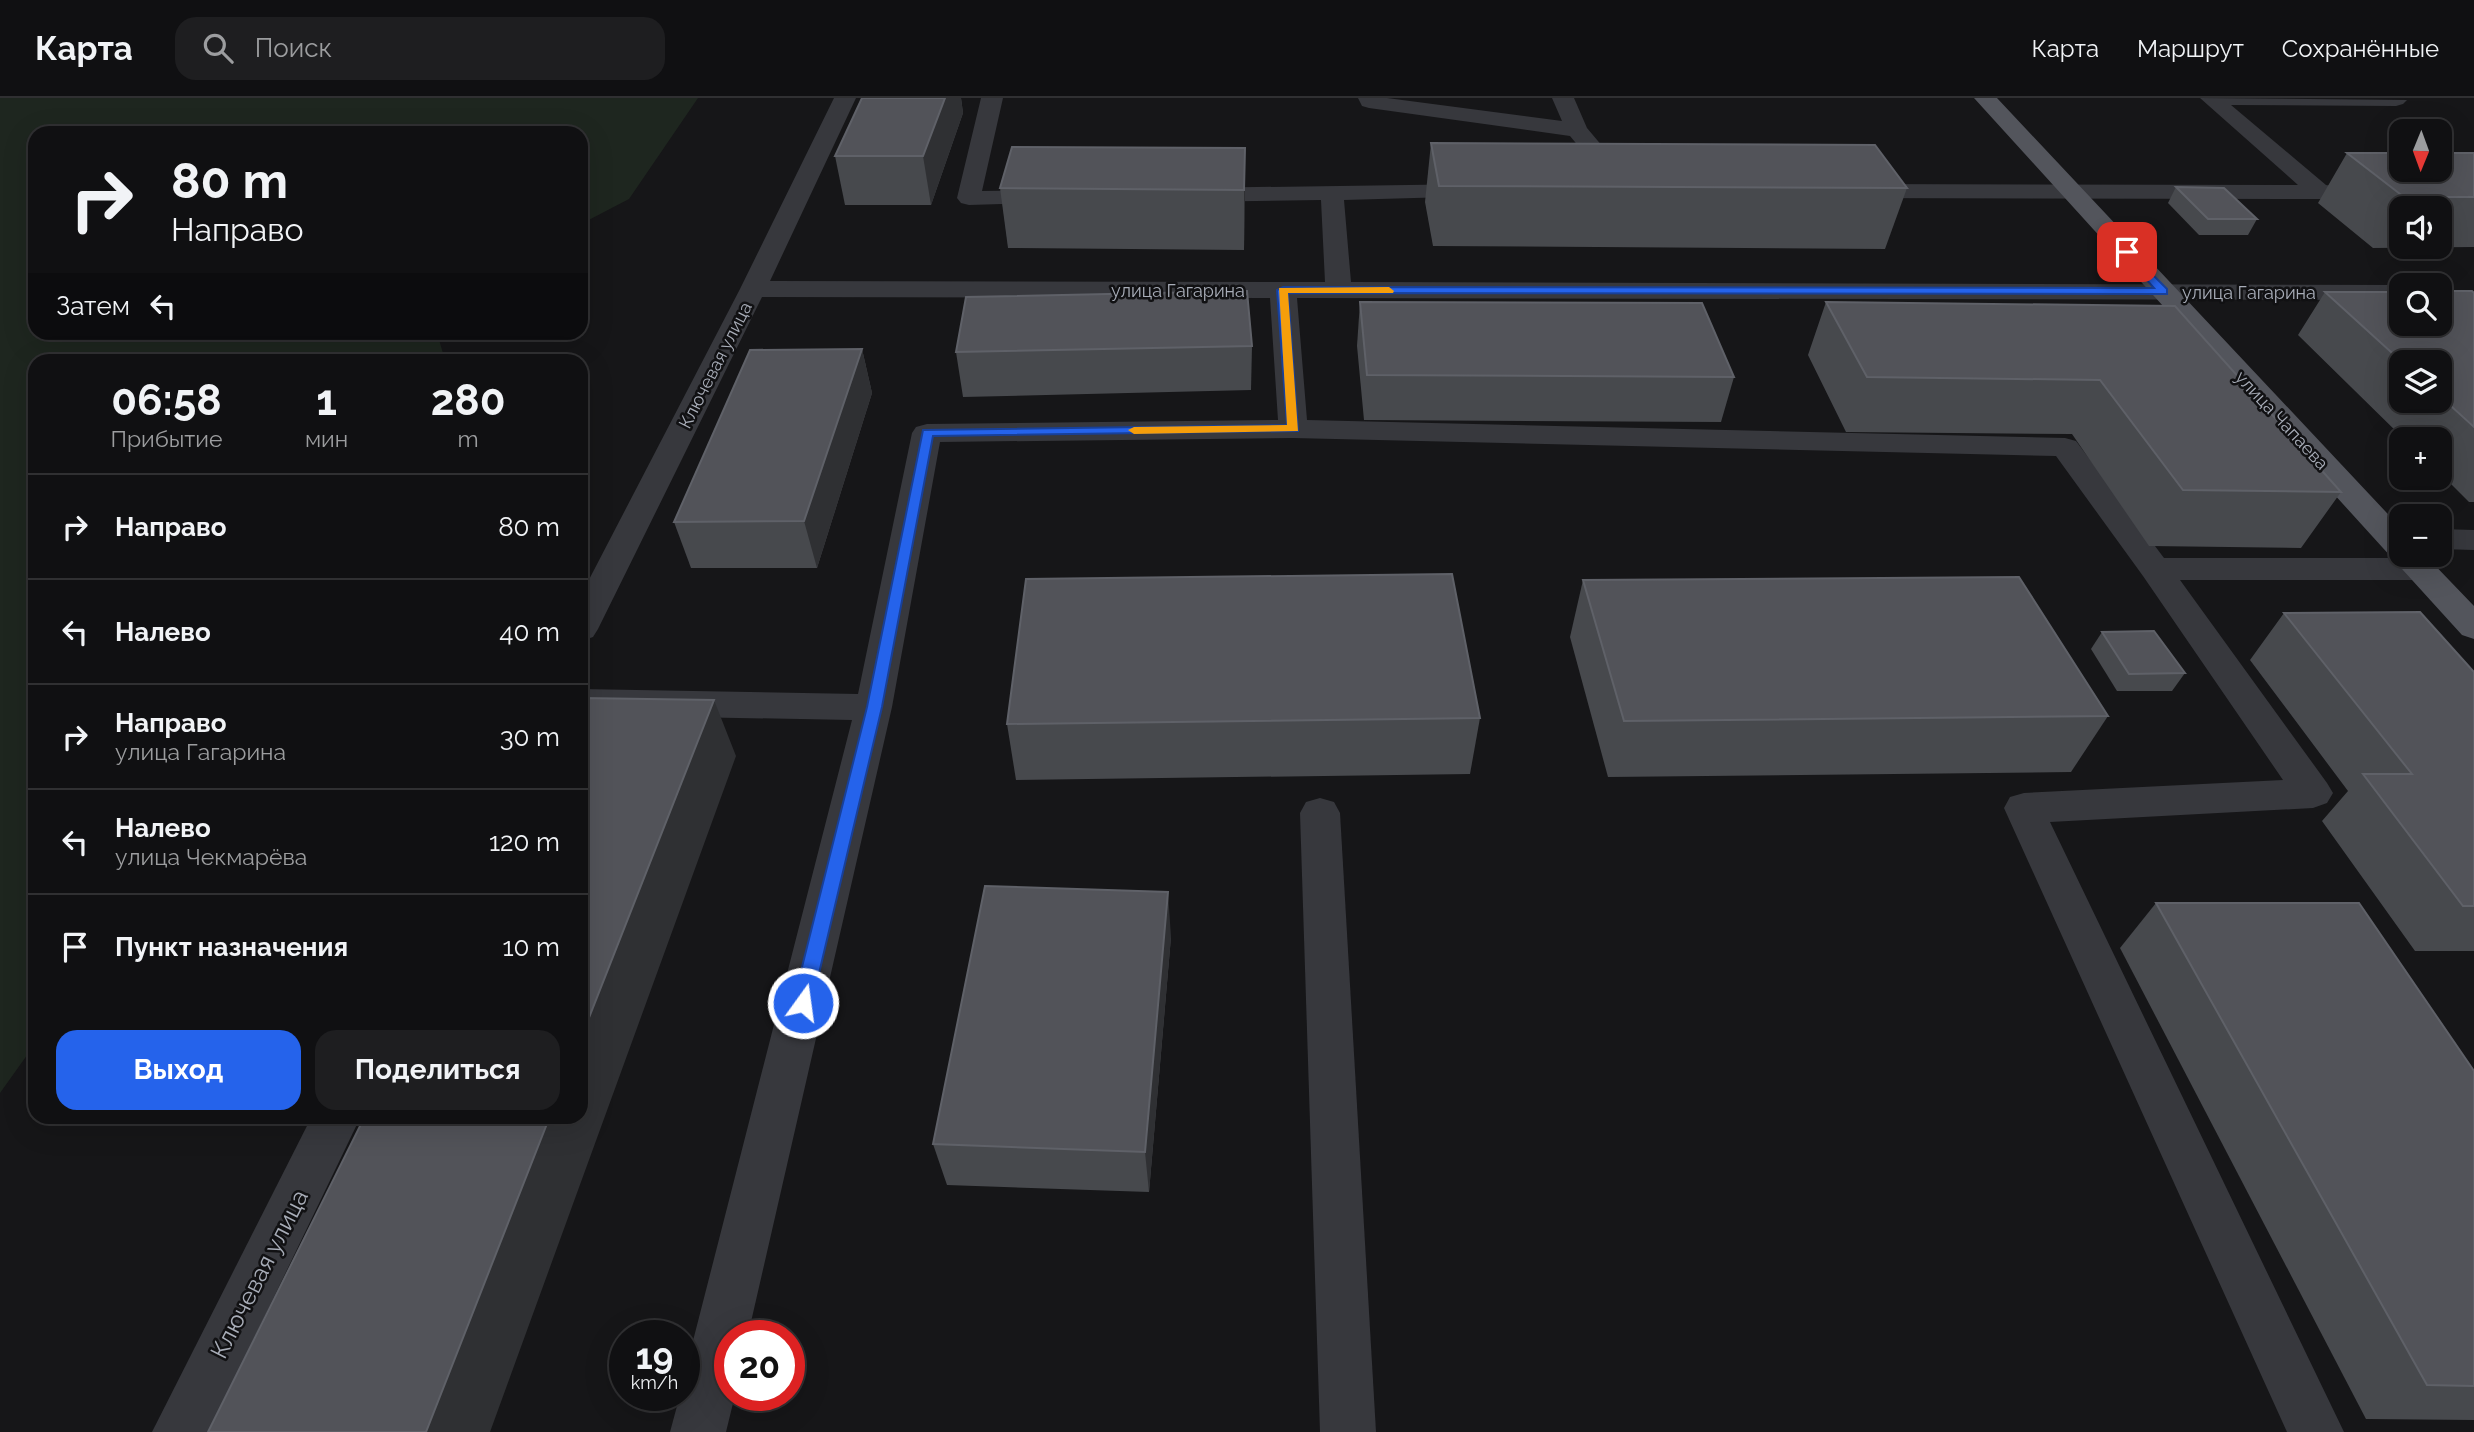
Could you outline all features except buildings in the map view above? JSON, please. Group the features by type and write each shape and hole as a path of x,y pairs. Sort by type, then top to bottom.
{"main road":[{"name":"улица Чапаева","path":"1985,98 2163,291 2389,526"},
{"name":"улица Чапаева","path":"2425,567 2474,627"}],"street":[{"name":"Ключевая улица","path":"588,615 753,289 845,98"},
{"path":"992,98 969,198 1081,197"},
{"path":"1368,98 1369,102 1577,130"},
{"path":"1563,98 1577,130 1633,189 1600,190"},
{"path":"2211,99 2396,100 2393,98"},
{"path":"2211,99 2320,192"},
{"path":"1164,195 1506,191"},
{"path":"1834,191 2348,192"},
{"path":"1332,193 1339,290"},
{"name":"улица Гагарина","path":"753,289 2389,292"},
{"path":"1283,290 1293,429"},
{"path":"698,1432 874,707 927,433 1293,429 2065,447 2313,793 2024,808 2316,1432"},
{"path":"2452,543 2474,540"},
{"path":"2155,569 2389,550"},
{"path":"588,702 874,707"},
{"path":"1320,813 1348,1432"},
{"name":"Ключевая улица","path":"180,1432 333,1124"}],"shaded area":[{"path":"0,98 698,98 629,199 588,220 588,126 28,126 28,340 439,340 443,354 28,354 28,1054 0,1093"}],"slow traffic":[{"path":"1134,430 1293,429 1283,290 1389,291"}],"route":[{"path":"803,1003 874,707 927,433 1293,429 1283,290 2163,291 2127,252"}]}
